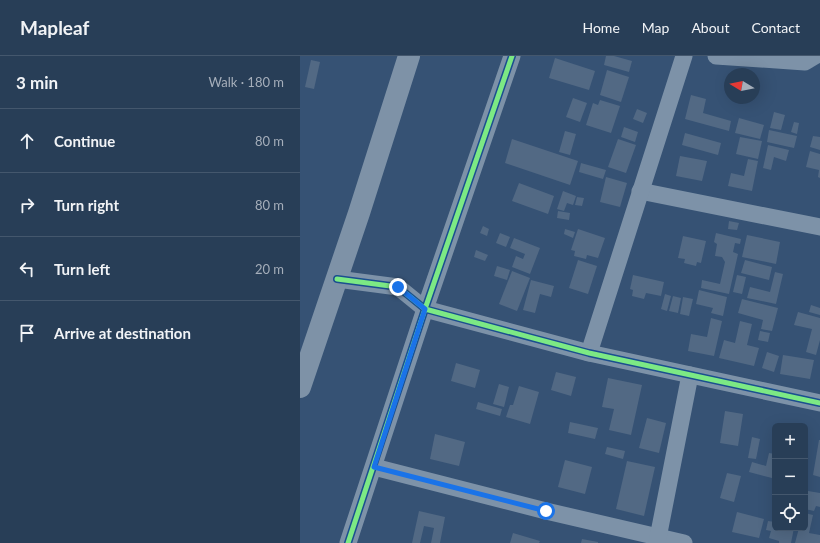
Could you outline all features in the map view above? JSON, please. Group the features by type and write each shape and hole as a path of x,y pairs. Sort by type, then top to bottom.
{"highway":[{"path":"300,387 337,279 409,56"}],"street":[{"path":"348,543 425,309 512,56"},
{"path":"589,352 684,56"},
{"path":"716,56 805,62 816,56"},
{"path":"640,191 820,228"},
{"path":"337,279 398,287 425,309 589,352 820,403"},
{"path":"658,540 690,375"},
{"path":"374,467 658,540 684,543"}],"building":[{"path":"606,56 614,56 632,61 629,72 604,65"},
{"path":"555,58 595,71 589,90 549,78"},
{"path":"311,60 320,62 314,89 305,87"},
{"path":"607,70 629,77 621,102 600,95"},
{"path":"691,95 706,99 703,113 731,121 729,131 685,119"},
{"path":"573,98 587,103 580,122 566,117"},
{"path":"600,100 620,106 611,133 586,125 593,103 598,105"},
{"path":"637,109 647,113 643,123 633,119"},
{"path":"774,112 785,115 781,130 770,128"},
{"path":"739,118 764,125 760,139 735,133"},
{"path":"794,122 799,123 797,134 791,132"},
{"path":"624,127 638,132 635,142 621,137"},
{"path":"769,130 797,136 794,148 767,142"},
{"path":"565,131 576,134 570,155 559,152"},
{"path":"685,133 721,143 718,155 682,145"},
{"path":"813,136 820,137 820,150 810,147"},
{"path":"740,137 762,141 758,159 736,154"},
{"path":"512,139 578,161 570,185 505,163"},
{"path":"618,139 636,145 626,173 608,167"},
{"path":"768,145 789,150 786,161 774,157 771,170 763,168"},
{"path":"810,151 820,154 820,178 818,177 819,170 806,167"},
{"path":"680,156 707,161 702,181 676,176"},
{"path":"748,159 758,161 752,191 728,186 731,173 744,176"},
{"path":"581,163 606,170 603,179 579,172"},
{"path":"606,177 627,183 620,207 600,202"},
{"path":"519,183 554,196 548,214 512,201"},
{"path":"563,191 576,196 573,205 567,203 564,211 557,209"},
{"path":"577,197 584,198 582,206 575,205"},
{"path":"558,211 570,213 569,220 557,218"},
{"path":"729,221 739,223 737,230 728,229"},
{"path":"483,226 489,229 487,236 480,233"},
{"path":"565,229 575,232 573,238 564,234"},
{"path":"578,229 605,238 598,258 587,255 586,259 574,256 575,251 571,250"},
{"path":"500,233 510,237 506,247 496,243"},
{"path":"716,233 741,239 740,244 735,243 733,252 738,254 729,294 701,288 702,280 720,284 725,262 722,257 715,256 717,244 714,242"},
{"path":"747,235 780,242 776,264 742,257"},
{"path":"683,236 706,241 701,263 697,262 696,266 684,263 685,259 678,258"},
{"path":"514,238 540,248 530,274 512,267 516,256 523,259 525,254 510,248"},
{"path":"476,250 488,255 485,261 474,257"},
{"path":"578,260 597,266 588,294 569,288"},
{"path":"745,260 772,267 769,280 741,273"},
{"path":"497,266 510,270 507,280 494,276"},
{"path":"512,271 530,278 517,311 499,304"},
{"path":"775,272 783,274 776,304 747,298 750,287 770,292"},
{"path":"633,275 664,282 661,296 646,293 644,299 632,296 633,290 630,289"},
{"path":"737,275 746,277 742,294 733,292"},
{"path":"531,280 554,286 551,297 540,294 535,313 523,310"},
{"path":"699,290 727,297 723,316 711,313 713,308 696,304"},
{"path":"665,294 671,296 667,311 661,309"},
{"path":"673,296 681,298 678,313 669,311"},
{"path":"683,297 693,299 689,316 680,314"},
{"path":"742,299 778,308 772,331 761,329 763,320 738,313"},
{"path":"811,305 820,308 820,315 809,312"},
{"path":"798,312 820,318 820,340 816,355 806,352 812,329 794,325"},
{"path":"711,318 722,321 714,356 688,351 691,334 707,337"},
{"path":"740,321 752,324 747,345 759,348 754,366 719,358 724,340 735,343"},
{"path":"760,331 770,333 768,342 758,340"},
{"path":"767,352 779,356 774,372 762,368"},
{"path":"783,355 814,360 810,379 780,374"},
{"path":"456,363 480,370 475,388 451,381"},
{"path":"556,372 576,377 571,396 551,390"},
{"path":"608,378 642,385 631,435 609,430 614,409 602,407"},
{"path":"499,384 509,387 504,407 493,404"},
{"path":"519,386 539,392 530,424 506,417 510,405 513,405"},
{"path":"478,402 502,409 500,416 476,409"},
{"path":"725,411 743,414 738,446 720,443"},
{"path":"647,418 666,423 659,453 639,448"},
{"path":"570,422 598,428 595,439 568,433"},
{"path":"435,434 465,442 459,466 430,459"},
{"path":"752,437 760,439 756,459 748,458"},
{"path":"820,440 820,477 813,475"},
{"path":"607,447 625,451 623,459 605,454"},
{"path":"769,453 772,454 772,478 749,472 752,462 766,466"},
{"path":"565,460 592,467 585,494 558,487"},
{"path":"627,461 655,467 644,516 616,509"},
{"path":"727,473 741,476 734,502 720,498"},
{"path":"808,491 820,493 820,507 816,506 814,511 808,510"},
{"path":"419,511 445,517 440,543 431,543 434,528 424,526 420,543 412,543"},
{"path":"737,512 764,519 759,538 732,532"},
{"path":"808,514 813,515 809,533 820,535 820,543 795,543 798,531 808,531"},
{"path":"768,521 772,522 772,531 793,531 791,543 779,543 779,541 769,538 771,531 766,530"},
{"path":"513,533 540,541 539,543 510,543"},
{"path":"582,539 598,542 598,543 581,543"}],"cycle path":[{"path":"348,543 425,309 512,56"},
{"path":"337,279 398,287 425,309 589,353 820,403"}],"route":[{"path":"398,287 425,309 374,467 546,511"}]}
